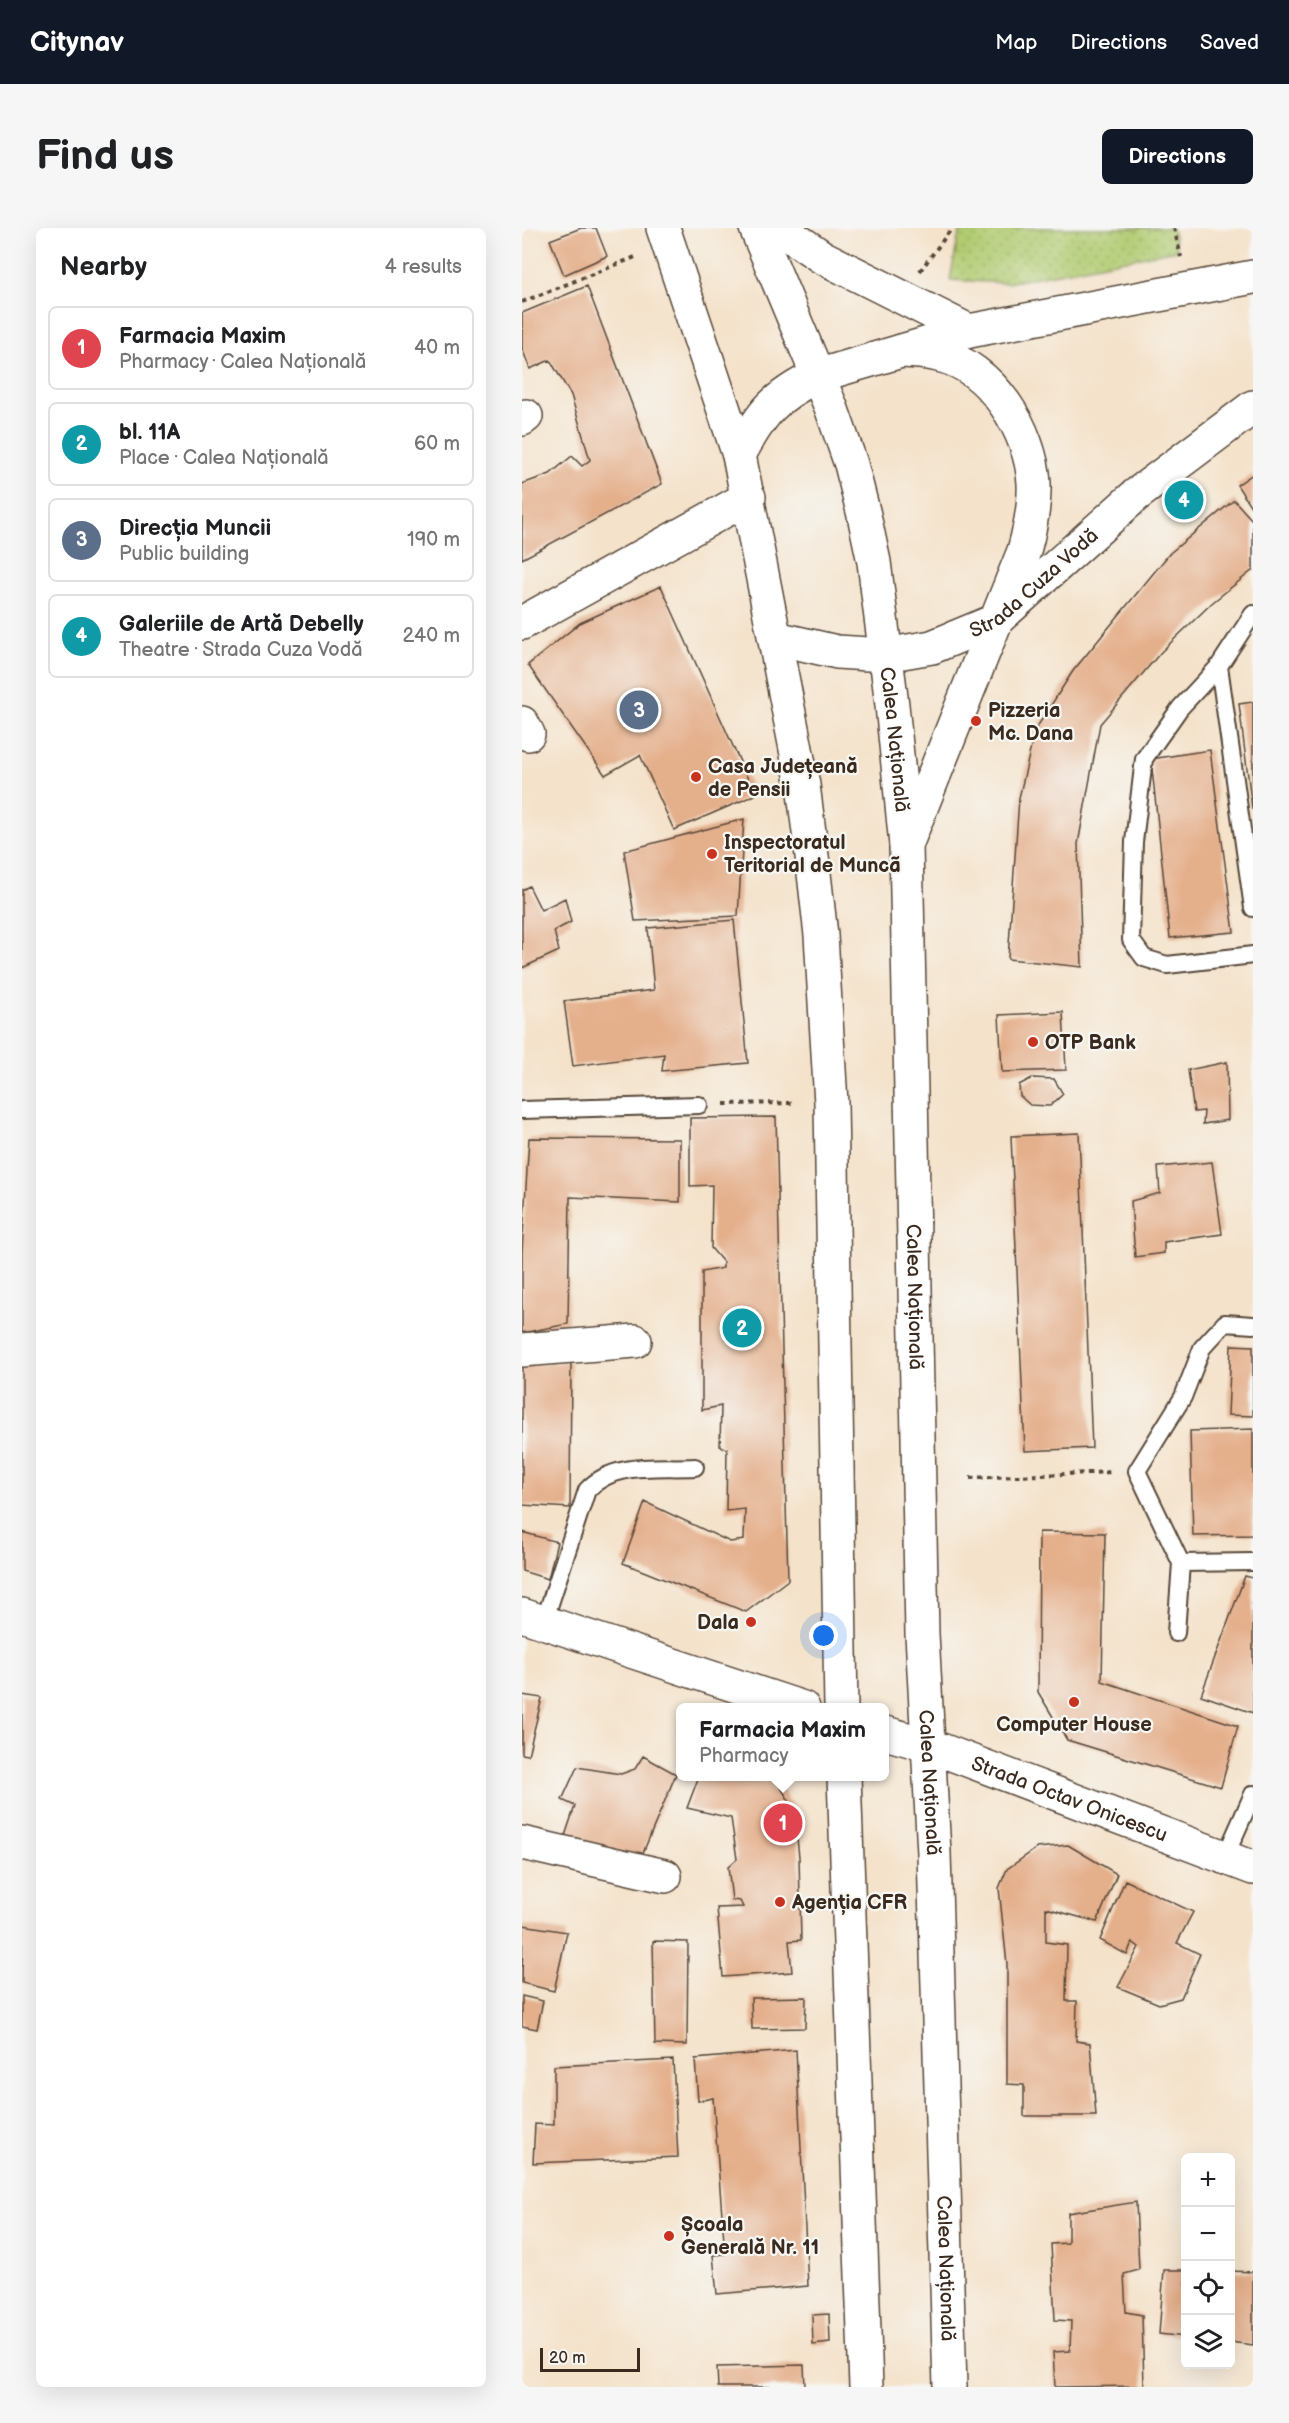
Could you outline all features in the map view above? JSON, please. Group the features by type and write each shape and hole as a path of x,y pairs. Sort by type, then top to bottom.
{"main road":[{"name":"Calea Națională","path":"756,228 818,376 851,464 864,515 873,562 885,655 906,845 922,1634 934,1864 950,2387"},
{"path":"778,228 822,257 969,331"},
{"path":"666,236 739,455 749,497 803,785 812,856 821,935 831,1103 842,1703"},
{"path":"739,455 768,407 795,387 818,376 969,331 1253,276"},
{"path":"902,351 938,355 974,371 988,382 1005,406 1025,442 1034,483 1029,532 1024,551 906,845"},
{"name":"Strada Cuza Vodă","path":"776,638 837,651 885,655 932,647 995,621 1136,495 1253,407"},
{"path":"522,623 749,497"},
{"path":"522,1350 635,1341"},
{"path":"533,1618 791,1703"},
{"name":"Strada Octav Onicescu","path":"889,1734 928,1745 1239,1862"},
{"path":"844,1781 866,2387"},
{"path":"522,1843 664,1876"}],"lane":[{"path":"1253,614 1219,666 1180,708 1144,759 1134,842 1131,940 1144,958 1167,965 1253,955"},
{"path":"1219,666 1253,908"},
{"path":"522,1110 699,1105"},
{"path":"1176,1633 1181,1563 1137,1471 1183,1397 1202,1348 1225,1323 1253,1325"},
{"path":"533,1618 587,1490 598,1478 616,1470 695,1467"},
{"path":"1181,1563 1253,1562"},
{"path":"1239,1862 1253,1794"}],"path":[{"path":"918,274 952,228"},
{"path":"1174,228 1182,258"},
{"path":"522,302 666,236"},
{"path":"699,1105 792,1103"},
{"path":"970,1478 1137,1471"}],"green space":[{"path":"962,228 1172,228 1177,250 1007,283 950,280"}],"building":[{"path":"581,228 596,228 607,256 564,275 550,240"},
{"path":"587,286 662,484 522,559 522,484 550,474 572,456 582,466 590,460 571,395 550,360 530,369 522,348 522,313"},
{"path":"1253,474 1253,510 1237,485"},
{"path":"1234,500 1253,521 1253,570 1213,602 1161,652 1100,724 1078,844 1082,967 1008,959 1019,798 1035,730 1073,671 1170,553"},
{"path":"661,586 755,795 674,830 640,755 605,775 528,665 580,623"},
{"path":"1253,702 1253,808 1252,809 1239,704"},
{"path":"1210,750 1234,932 1170,938 1151,759"},
{"path":"744,819 738,916 635,921 624,851"},
{"path":"529,886 541,910 565,898 571,922 554,931 559,951 522,968 522,890"},
{"path":"734,920 748,1063 662,1071 664,1054 573,1066 564,1001 654,990 648,928"},
{"name":"OTP Bank","path":"1063,1012 1066,1070 1002,1072 999,1015"},
{"path":"1227,1062 1228,1120 1203,1124 1204,1111 1194,1112 1188,1070"},
{"path":"1032,1078 1054,1079 1063,1094 1050,1106 1030,1105 1020,1096 1019,1085"},
{"path":"776,1117 788,1580 746,1612 623,1563 645,1502 730,1542 744,1540 745,1509 726,1511 727,1449 720,1446 721,1406 702,1410 702,1272 723,1268 723,1262 711,1248 712,1185 690,1186 690,1118"},
{"path":"1079,1133 1092,1448 1025,1451 1011,1136"},
{"path":"529,1138 680,1139 680,1202 570,1197 568,1324 522,1333 522,1252"},
{"path":"1212,1162 1222,1234 1164,1242 1164,1253 1135,1257 1131,1201 1160,1193 1158,1167"},
{"path":"1231,1345 1253,1346 1253,1416 1228,1415"},
{"path":"571,1362 570,1508 522,1505 522,1365"},
{"path":"1253,1429 1253,1535 1193,1536 1190,1431"},
{"path":"522,1532 557,1542 548,1579 522,1571"},
{"path":"1039,1532 1105,1533 1102,1681 1238,1726 1221,1787 1067,1740 1038,1692"},
{"path":"1245,1576 1253,1578 1253,1713 1201,1695"},
{"path":"522,1695 542,1698 528,1755 522,1754"},
{"path":"643,1756 676,1774 637,1867 564,1839 575,1806 562,1800 577,1767 621,1774 635,1769"},
{"path":"697,1781 777,1781 794,1809 799,1857 801,1940 789,1941 792,1972 723,1977 717,1908 743,1907 740,1901 732,1900 728,1867 737,1859 731,1818 687,1808"},
{"path":"1068,1845 1117,1874 1097,1922 1046,1908 1046,1942 1067,1945 1066,2001 1077,2001 1076,2041 1090,2043 1096,2116 1024,2116 1024,2085 1007,2084 1007,1964 999,1888 1007,1869 1037,1848"},
{"path":"1125,1880 1193,1912 1177,1943 1200,1954 1181,1998 1159,2004 1118,1987 1139,1947 1132,1942 1127,1955 1100,1940"},
{"path":"523,1925 567,1932 554,1991 522,1983"},
{"path":"653,1941 688,1942 687,2045 655,2044"},
{"path":"522,1996 543,2001 537,2029 522,2026"},
{"path":"806,1997 805,2028 752,2029 751,1998"},
{"path":"796,2050 808,2286 717,2294 713,2255 725,2254 713,2098 698,2101 695,2059"},
{"path":"673,2060 678,2157 533,2163 535,2124 554,2125 554,2066"},
{"path":"1136,2202 1139,2270 1124,2274 1126,2312 1142,2315 1144,2386 1055,2387 1053,2352 1070,2351 1071,2321 1055,2320 1051,2244 1068,2243 1068,2213"},
{"path":"1164,2270 1181,2270 1181,2336 1159,2334"},
{"path":"1235,2271 1253,2272 1253,2345 1235,2343"},
{"path":"829,2314 830,2343 813,2345 812,2315"},
{"path":"804,2365 805,2387 718,2387 717,2367"}],"place":[{"name":"Galeriile de Artă Debelly","path":"1184,500"},
{"name":"Direcția Muncii","path":"639,710"},
{"name":"Pizzeria Mc. Dana","path":"976,721"},
{"name":"Casa Județeană de Pensii","path":"696,777"},
{"name":"Inspectoratul Teritorial de Muncã","path":"712,854"},
{"name":"OTP Bank","path":"1033,1042"},
{"name":"bl. 11A","path":"742,1328"},
{"name":"Dala","path":"751,1622"},
{"name":"Computer House","path":"1074,1702"},
{"name":"Farmacia Maxim","path":"783,1823"},
{"name":"Agenția CFR","path":"780,1902"},
{"name":"Școala Generală Nr. 11","path":"669,2236"}]}
